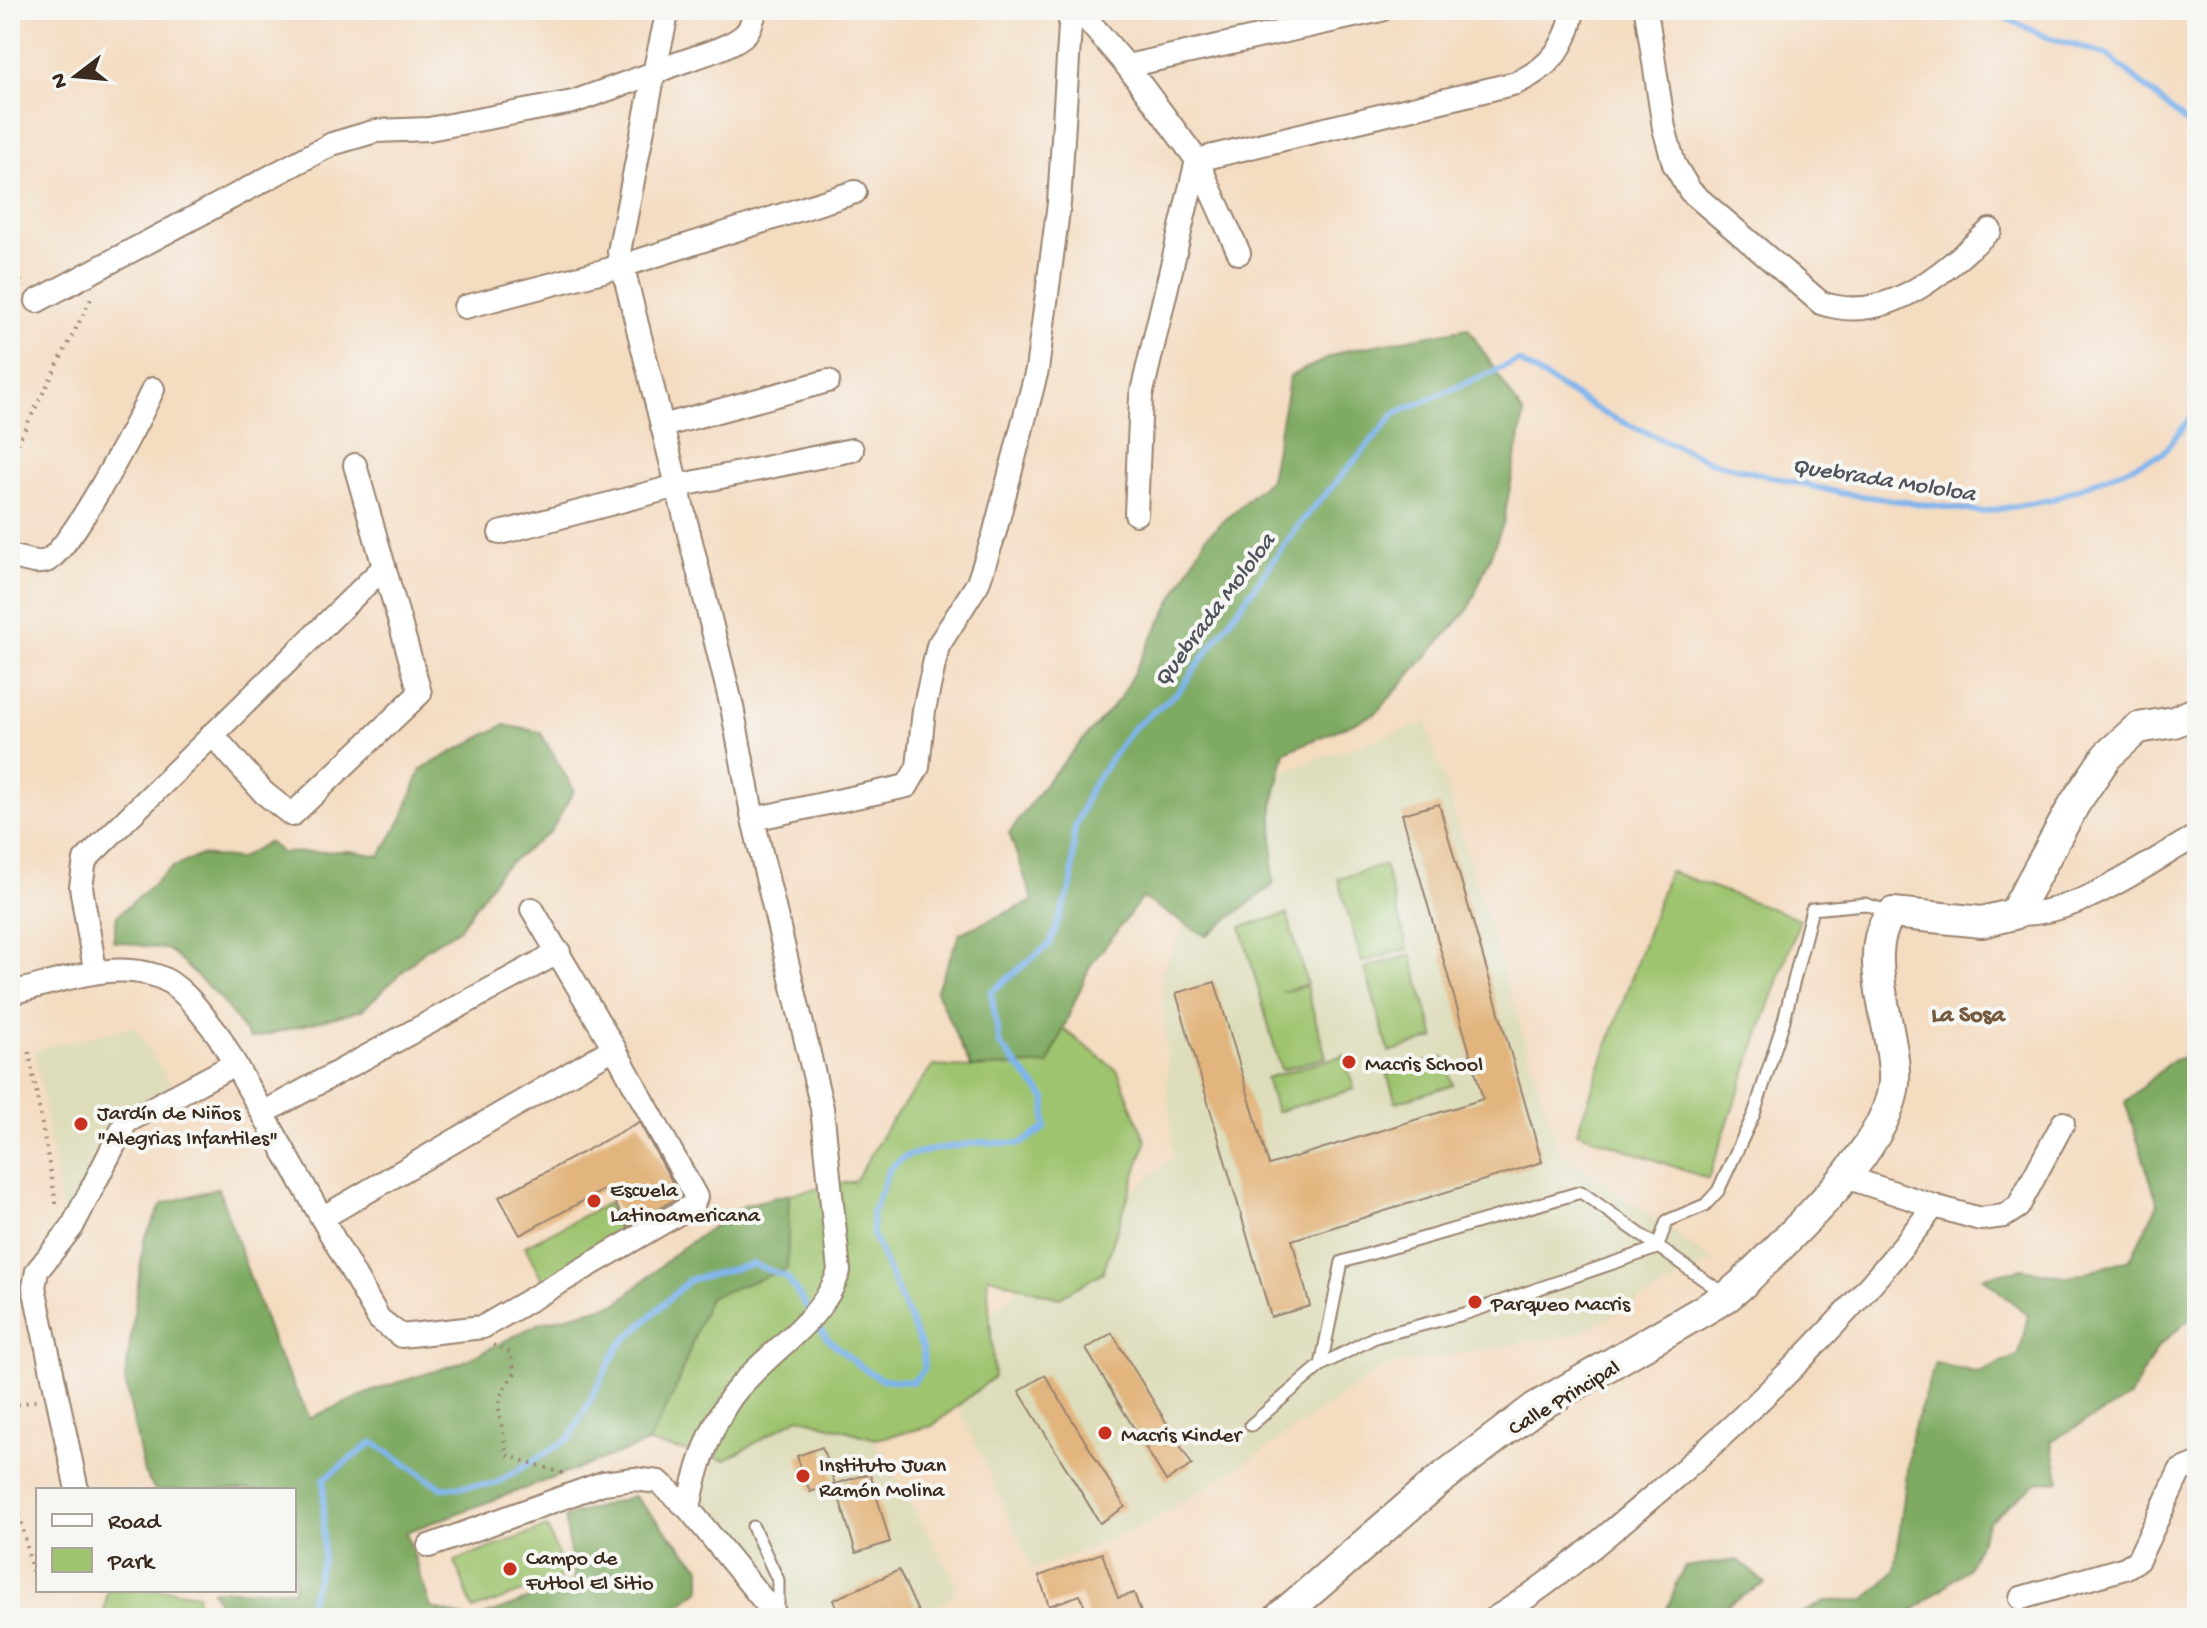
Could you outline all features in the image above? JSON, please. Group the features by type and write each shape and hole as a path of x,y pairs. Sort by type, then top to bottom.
{"street":[{"path":"668,10 619,252 732,707 753,819 822,1108 839,1271 834,1285 817,1308 732,1396 693,1483 689,1509"},
{"path":"37,301 108,266 332,144 376,131 429,129 573,102 654,73 681,59 732,43 748,32 756,10"},
{"path":"753,819 907,786 918,767 924,710 938,646 978,583 994,535 1037,370 1059,203 1071,10"},
{"path":"1079,10 1127,66 1197,160 1239,253"},
{"path":"1127,66 1381,10"},
{"path":"1197,160 1516,83 1542,71 1559,52 1570,30 1573,10"},
{"path":"1646,10 1674,164 1690,191 1821,303 1842,310 1903,298 1945,272 1990,230"},
{"path":"1136,514 1141,396 1197,160"},
{"path":"465,307 622,266 855,192"},
{"path":"662,426 828,381"},
{"path":"10,556 36,562 56,555 121,455 153,389"},
{"path":"500,533 677,486 852,450"},
{"path":"212,734 264,793 292,815 420,693 355,465"},
{"path":"95,970 81,887 85,860 384,567"},
{"path":"2014,914 2075,803 2107,756 2138,728 2174,722 2197,712"},
{"path":"1893,913 1982,922 2014,914 2037,915 2099,891 2191,839"},
{"path":"10,993 66,981 95,970 158,976 187,998 219,1036 379,1319 401,1336 483,1327 693,1205 696,1197 614,1048 532,909"},
{"name":"Calle Principal","path":"1279,1618 1437,1482 1535,1408 1728,1296 1846,1177 1886,1113 1894,1086 1894,1050 1877,943 1882,924 1893,913"},
{"path":"263,1113 559,952"},
{"path":"322,1218 614,1048"},
{"path":"77,1488 34,1287 37,1271 72,1227 126,1122 235,1064"},
{"path":"1846,1177 1980,1219 2004,1216 2018,1207 2063,1123"},
{"path":"1495,1618 1580,1558 1704,1454 1823,1338 1934,1206"},
{"path":"2021,1598 2125,1568 2138,1560 2180,1471 2197,1464"},
{"path":"429,1546 603,1483 634,1479 659,1482 689,1509 778,1618"}],"lane":[{"path":"1657,1248 1667,1221 1705,1205 1718,1191 1754,1114 1784,1020 1812,909 1865,904 1893,913"},
{"path":"1321,1365 1342,1262 1581,1192 1728,1296"},
{"path":"1251,1425 1321,1365 1375,1337 1464,1314 1657,1248"},
{"path":"753,1527 778,1580 778,1618"}],"path":[{"path":"10,458 108,266"},
{"path":"29,1052 63,1238"},
{"path":"467,1329 510,1352 515,1373 499,1393 499,1415 505,1433 506,1455 568,1474"},
{"path":"10,1406 55,1396"},
{"path":"10,1468 32,1571"}],"shaded area":[{"name":"Macris School","path":"1426,722 1559,1150 1713,1261 1578,1334 1386,1366 1254,1457 1147,1524 1033,1570 937,1359 1173,1157 1161,973 1260,779"},
{"name":"Jardín de Niños \"Alegrias Infantiles\"","path":"134,1026 172,1087 122,1116 109,1132 65,1230 35,1050"},
{"name":"Instituto Juan Ramón Molina","path":"810,1339 880,1450 956,1582 953,1595 927,1615 790,1618 740,1541 712,1516 705,1505 705,1488 727,1427"}],"green space":[{"path":"1468,328 1524,415 1503,524 1469,609 1375,714 1285,752 1273,804 1273,885 1206,936 1142,898 1090,966 1048,1064 971,1068 936,991 960,933 1033,901 1009,833 1048,780 1120,698 1206,537 1270,479 1290,376 1343,351"},
{"path":"504,725 540,732 574,790 551,831 501,870 460,928 425,950 362,1010 250,1039 220,998 169,950 113,941 117,916 171,868 201,855 239,859 268,842 282,853 350,851 380,856 403,817 421,769"},
{"path":"1384,865 1408,949 1362,962 1338,879"},
{"path":"1669,871 1800,919 1708,1179 1577,1132"},
{"path":"1287,914 1307,984 1282,992 1306,986 1326,1057 1281,1070 1241,927"},
{"path":"1411,955 1435,1038 1389,1052 1365,968"},
{"path":"1063,1029 1118,1071 1146,1142 1103,1272 1058,1298 987,1276 994,1377 932,1426 876,1439 799,1417 726,1460 648,1443 673,1395 709,1296 787,1269 789,1194 855,1181 889,1124 933,1066 971,1068 1048,1064"},
{"path":"2197,1054 2197,1313 2158,1346 2130,1397 2051,1441 2060,1481 2036,1483 1989,1521 1968,1568 1904,1618 1794,1618 1825,1601 1865,1600 1895,1571 1911,1437 1935,1363 1979,1373 2019,1355 2028,1315 1982,1277 2022,1269 2070,1277 2130,1259 2158,1204 2125,1102 2171,1061"},
{"path":"1344,1055 1354,1089 1276,1112 1266,1078"},
{"path":"1444,1057 1453,1085 1396,1102 1387,1074"},
{"path":"218,1188 276,1351 310,1418 378,1389 463,1362 540,1323 618,1303 679,1250 745,1205 789,1194 787,1269 709,1297 673,1395 648,1443 406,1532 431,1608 467,1618 226,1618 213,1592 296,1592 296,1488 154,1488 144,1473 125,1380 144,1240 162,1204"},
{"path":"608,1203 626,1239 544,1283 525,1246"},
{"path":"634,1496 701,1568 701,1589 663,1618 479,1618 574,1582 565,1517"},
{"name":"Campo de Futbol El Sitio","path":"547,1527 566,1576 473,1610 455,1561"},
{"path":"1738,1560 1765,1583 1720,1609 1723,1618 1663,1618 1684,1567"},
{"path":"108,1592 198,1594 194,1618 103,1618"}],"building":[{"path":"1439,804 1542,1162 1292,1240 1310,1306 1271,1317 1176,993 1215,982 1269,1165 1483,1099 1402,814"},
{"path":"639,1122 680,1196 628,1227 607,1188 520,1235 499,1197"},
{"path":"1112,1333 1192,1465 1166,1481 1086,1349"},
{"path":"1045,1375 1125,1507 1100,1523 1019,1391"},
{"path":"822,1447 835,1484 810,1492 797,1456"},
{"path":"870,1473 890,1542 856,1553 835,1484"},
{"path":"1102,1553 1118,1598 1134,1593 1143,1618 1089,1618 1080,1595 1049,1606 1039,1576"},
{"path":"899,1570 918,1612 905,1618 841,1618 833,1600"}],"waterway":[{"name":"Quebrada Mololoa","path":"2004,10 2004,17 2047,37 2108,55 2197,132"},
{"name":"Quebrada Mololoa","path":"305,1618 323,1558 324,1479 373,1442 442,1488 495,1484 570,1438 619,1346 689,1280 753,1264 787,1277 826,1337 857,1364 880,1379 913,1382 924,1369 923,1350 873,1235 872,1214 890,1168 906,1156 931,1150 982,1142 1020,1144 1045,1128 1046,1099 1000,1045 991,992 1050,944 1072,884 1074,831 1089,791 1132,729 1179,691 1302,521 1396,413 1518,361 1603,413 1714,463 1840,493 1982,512 2051,500 2162,454 2197,409"}],"place":[{"name":"Macris School","path":"1349,1062"},
{"name":"Jardín de Niños \"Alegrias Infantiles\"","path":"81,1124"},
{"name":"Escuela Latinoamericana","path":"594,1201"},
{"name":"Parqueo Macris","path":"1475,1302"},
{"name":"Macris Kinder","path":"1105,1433"},
{"name":"Instituto Juan Ramón Molina","path":"803,1476"},
{"name":"Campo de Futbol El Sitio","path":"510,1569"}],"district":[{"name":"La Sosa","path":"1968,1013"}]}
